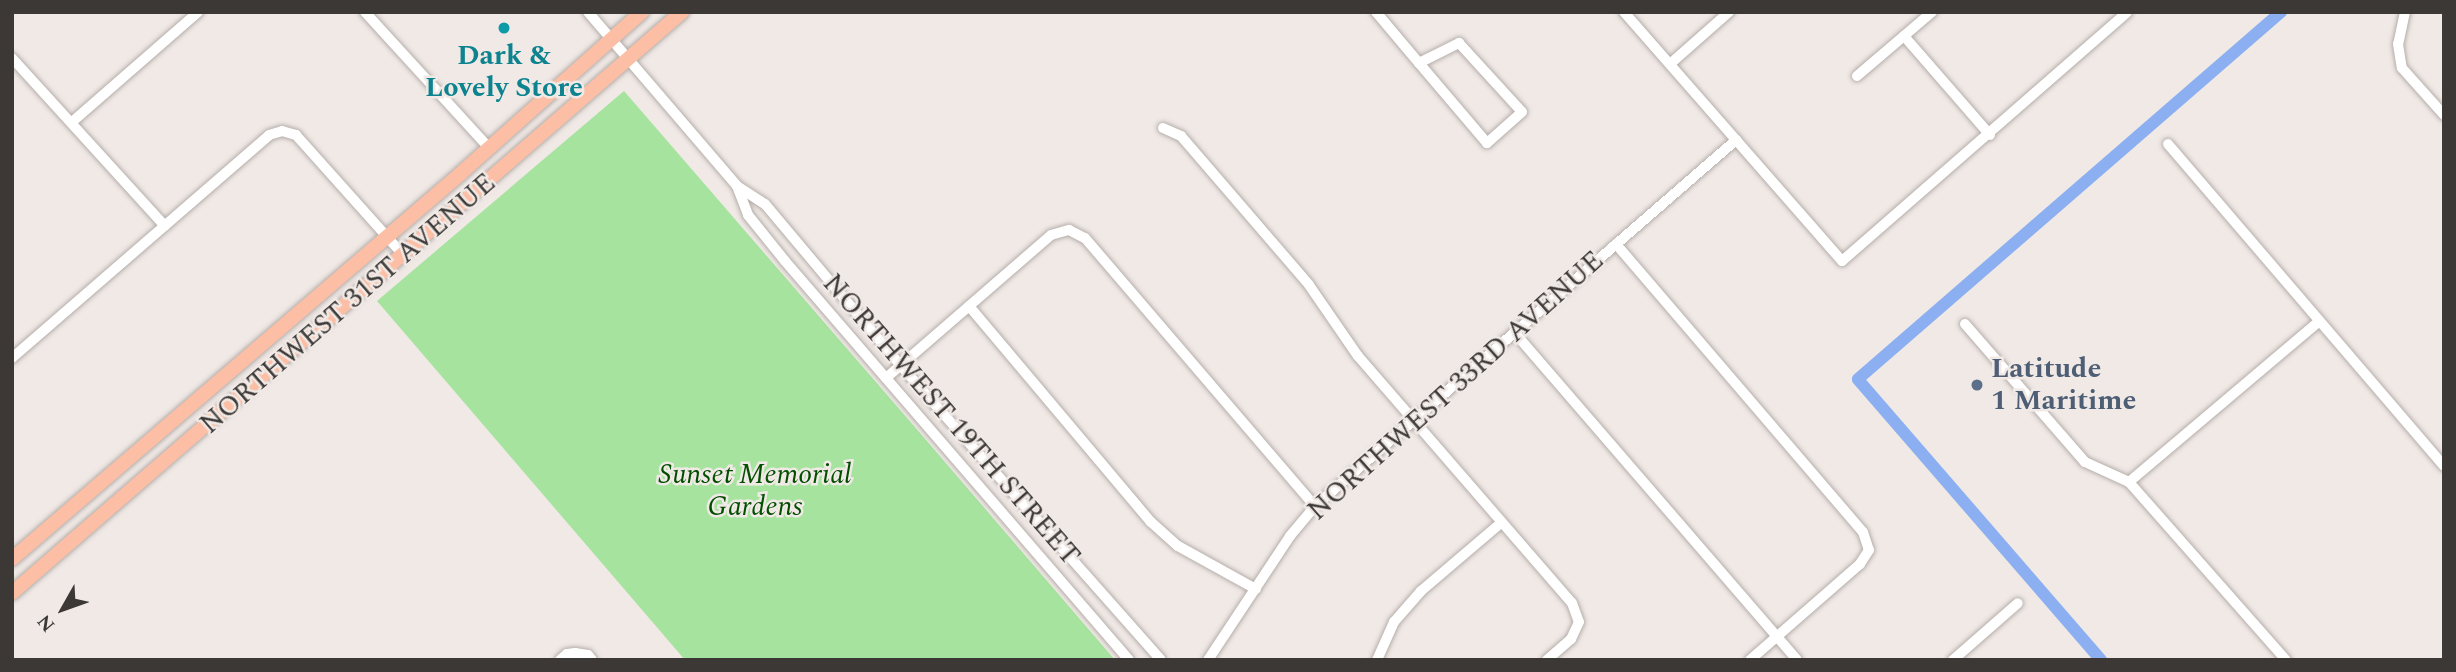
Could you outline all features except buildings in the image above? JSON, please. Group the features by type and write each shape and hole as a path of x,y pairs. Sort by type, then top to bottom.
{"main road":[{"name":"NORTHWEST 31ST AVENUE","path":"12,559 388,237 642,12"},
{"name":"NORTHWEST 31ST AVENUE","path":"12,593 404,256 682,12"}],"street":[{"path":"72,122 198,12"},
{"path":"365,12 489,148"},
{"name":"NORTHWEST 19TH STREET","path":"588,12 737,186 765,204 901,366 1161,660"},
{"path":"1376,12 1419,63 1487,143 1522,113 1459,43 1419,63"},
{"path":"1624,12 1842,261 1990,135 2127,12"},
{"path":"1670,64 1729,12"},
{"path":"1857,76 1932,12"},
{"path":"2405,12 2399,29 2398,44 2402,68 2444,115"},
{"path":"1904,36 1990,135"},
{"path":"12,58 165,226"},
{"path":"1163,128 1181,136 1309,285 1359,356 1572,603 1579,622 1571,639 1547,660"},
{"path":"12,358 269,135 282,131 296,135 404,256"},
{"name":"NORTHWEST 33RD AVENUE","path":"1208,660 1290,536 1315,506 1736,140"},
{"path":"2168,144 2444,466"},
{"name":"NORTHWEST 19TH STREET","path":"737,186 748,215 1129,660"},
{"path":"886,378 1051,235 1069,230 1085,238 1315,506"},
{"path":"1616,244 1863,532 1869,550 1860,564 1750,660"},
{"path":"969,306 1151,522 1178,546 1256,589"},
{"path":"2129,482 2318,322"},
{"path":"1965,324 2085,462 2129,482 2286,660"},
{"path":"1514,332 1797,660"},
{"path":"1377,660 1394,622 1421,591 1502,522"},
{"path":"1953,660 1969,654 2018,603"},
{"path":"563,657 589,655 592,660"}],"green space":[{"name":"Sunset Memorial Gardens","path":"624,91 1115,660 685,660 377,301"}],"waterway":[{"path":"2101,660 1858,379 2281,12"}],"place":[{"name":"Dark & Lovely Store","path":"504,28"},
{"name":"Latitude 1 Maritime","path":"1977,385"}]}
